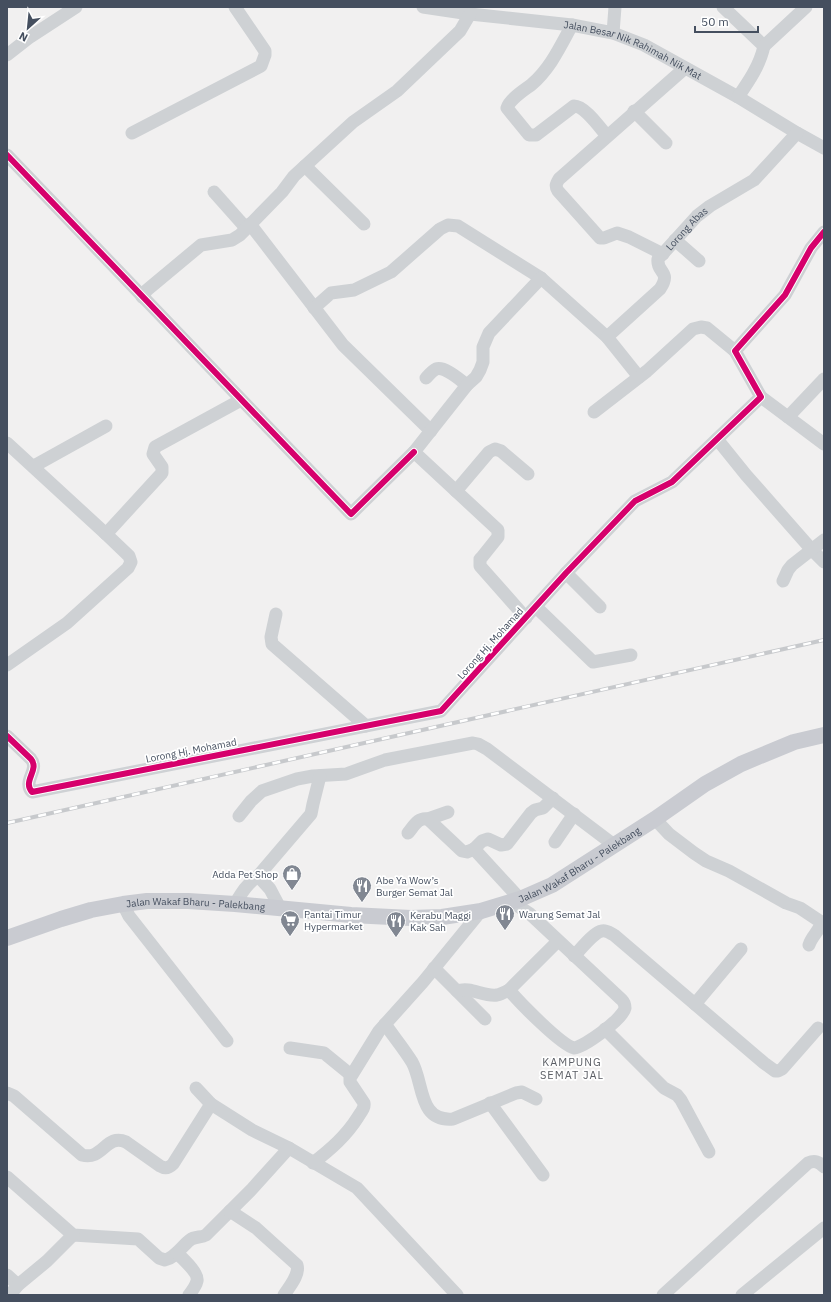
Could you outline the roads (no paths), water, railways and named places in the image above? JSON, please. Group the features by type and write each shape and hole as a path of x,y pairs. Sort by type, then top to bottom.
{"main road":[{"name":"Jalan Wakaf Bharu - Palekbang","path":"7,938 91,910 123,904 172,901 235,904 351,915 411,918 442,917 481,911 516,900 552,885 655,819 705,784 741,764 794,742 824,735"}],"street":[{"path":"7,54 30,36 76,7"},
{"path":"132,134 261,66 265,51 234,7"},
{"name":"Jalan Besar Nik Rahimah Nik Mat","path":"423,7 470,14 572,25 613,33 644,45 738,97 824,148"},
{"path":"613,33 615,7"},
{"path":"722,7 764,46"},
{"path":"738,97 758,66 764,46 806,7"},
{"path":"142,297 147,290 201,245 232,240 240,235 282,192 294,176 353,122 397,91 460,31 470,14"},
{"path":"572,25 543,74 514,98 506,108 529,135 533,136 574,106 577,106 583,109 607,136"},
{"path":"663,254 629,237 617,233 600,238 558,191 556,183 634,111 685,68"},
{"path":"634,111 666,143"},
{"name":"Lorong Abas","path":"607,337 660,289 665,277 657,264 658,259 697,216 710,206 754,180 797,133"},
{"path":"7,155 351,514 414,452 467,385 476,377 483,362 483,347 489,333 541,278"},
{"path":"305,166 364,224"},
{"path":"214,192 248,226 343,345 431,431"},
{"path":"314,308 331,293 354,290 391,272 440,229 448,225 453,225 462,228 541,278 607,337 639,377"},
{"path":"735,351 785,295 811,248 824,232"},
{"path":"675,240 699,262"},
{"path":"594,412 647,371 693,330 701,327 707,328 735,351 760,397 824,444"},
{"path":"426,378 436,370 441,369 454,375 467,385"},
{"path":"788,417 824,379"},
{"name":"Lorong Hj. Mohamad","path":"7,736 31,759 34,764 34,769 28,784 32,792 441,711 566,573 635,501 672,482 760,397"},
{"path":"106,534 162,473 162,467 154,454 155,447 241,400"},
{"path":"34,466 106,426"},
{"path":"717,440 824,562"},
{"path":"7,443 34,466 129,556 131,562 128,568 67,623 7,665"},
{"path":"456,490 489,452 495,450 501,452 528,474"},
{"path":"414,452 498,530 498,537 480,559 480,566 526,618"},
{"path":"783,581 792,565 824,540"},
{"path":"566,573 600,607"},
{"path":"536,607 593,662 631,655"},
{"path":"276,614 270,637 272,644 366,726"},
{"path":"239,816 262,791 297,779 346,774 385,760 473,743 482,746 614,844"},
{"path":"235,904 249,882 258,876 311,814 320,776"},
{"path":"428,818 462,851 467,852 474,849 482,841 488,839 500,845 507,844 531,813 535,810 544,808 553,798"},
{"path":"408,834 420,819 448,812"},
{"path":"555,842 574,814"},
{"path":"655,819 669,834 694,854 800,908 821,922 821,926 811,938 809,945"},
{"path":"474,849 516,900 624,1002 625,1006 623,1012 604,1029 578,1047 571,1048 559,1040 509,990"},
{"path":"258,876 273,894 280,908"},
{"path":"123,904 129,916 227,1041"},
{"path":"313,1163 331,1149 349,1131 363,1110 364,1103 350,1082 351,1075 379,1031 481,911"},
{"path":"574,956 597,933 603,930 608,931 775,1071 778,1071 787,1064 818,1028"},
{"path":"457,991 464,989 495,995 501,994 509,990 558,941"},
{"path":"695,1004 741,948"},
{"path":"434,968 484,1019"},
{"path":"385,1024 413,1063 424,1099 432,1113 443,1118 453,1118 522,1092 536,1099"},
{"path":"604,1029 657,1081 681,1100 709,1152"},
{"path":"290,1048 324,1053 351,1075"},
{"path":"196,1088 211,1104 252,1130 289,1148 357,1188 457,1295"},
{"path":"7,1093 14,1096 82,1155 89,1156 96,1154 115,1140 121,1139 164,1168 173,1164 211,1104"},
{"path":"490,1103 543,1175"},
{"path":"7,1177 73,1235 138,1239 159,1258 165,1260 171,1258 192,1238 204,1236 252,1189 289,1148"},
{"path":"663,1295 808,1163 814,1161 824,1167"},
{"path":"230,1211 256,1228 297,1266 297,1274 284,1295"},
{"path":"742,1295 757,1290 824,1228"},
{"path":"7,1275 14,1290 47,1261 73,1235"},
{"path":"177,1253 196,1275 197,1281 189,1295"}],"railway":[{"path":"7,823 824,640"}],"place":[{"name":"Adda Pet Shop","path":"292,891"},
{"name":"Abe Ya Wow’s Burger Semat Jal","path":"362,903"},
{"name":"Warung Semat Jal","path":"505,931"},
{"name":"Pantai Timur Hypermarket","path":"290,937"},
{"name":"Kerabu Maggi Kak Sah","path":"396,938"}],"district":[{"name":"KAMPUNG SEMAT JAL","path":"572,1068"}]}
